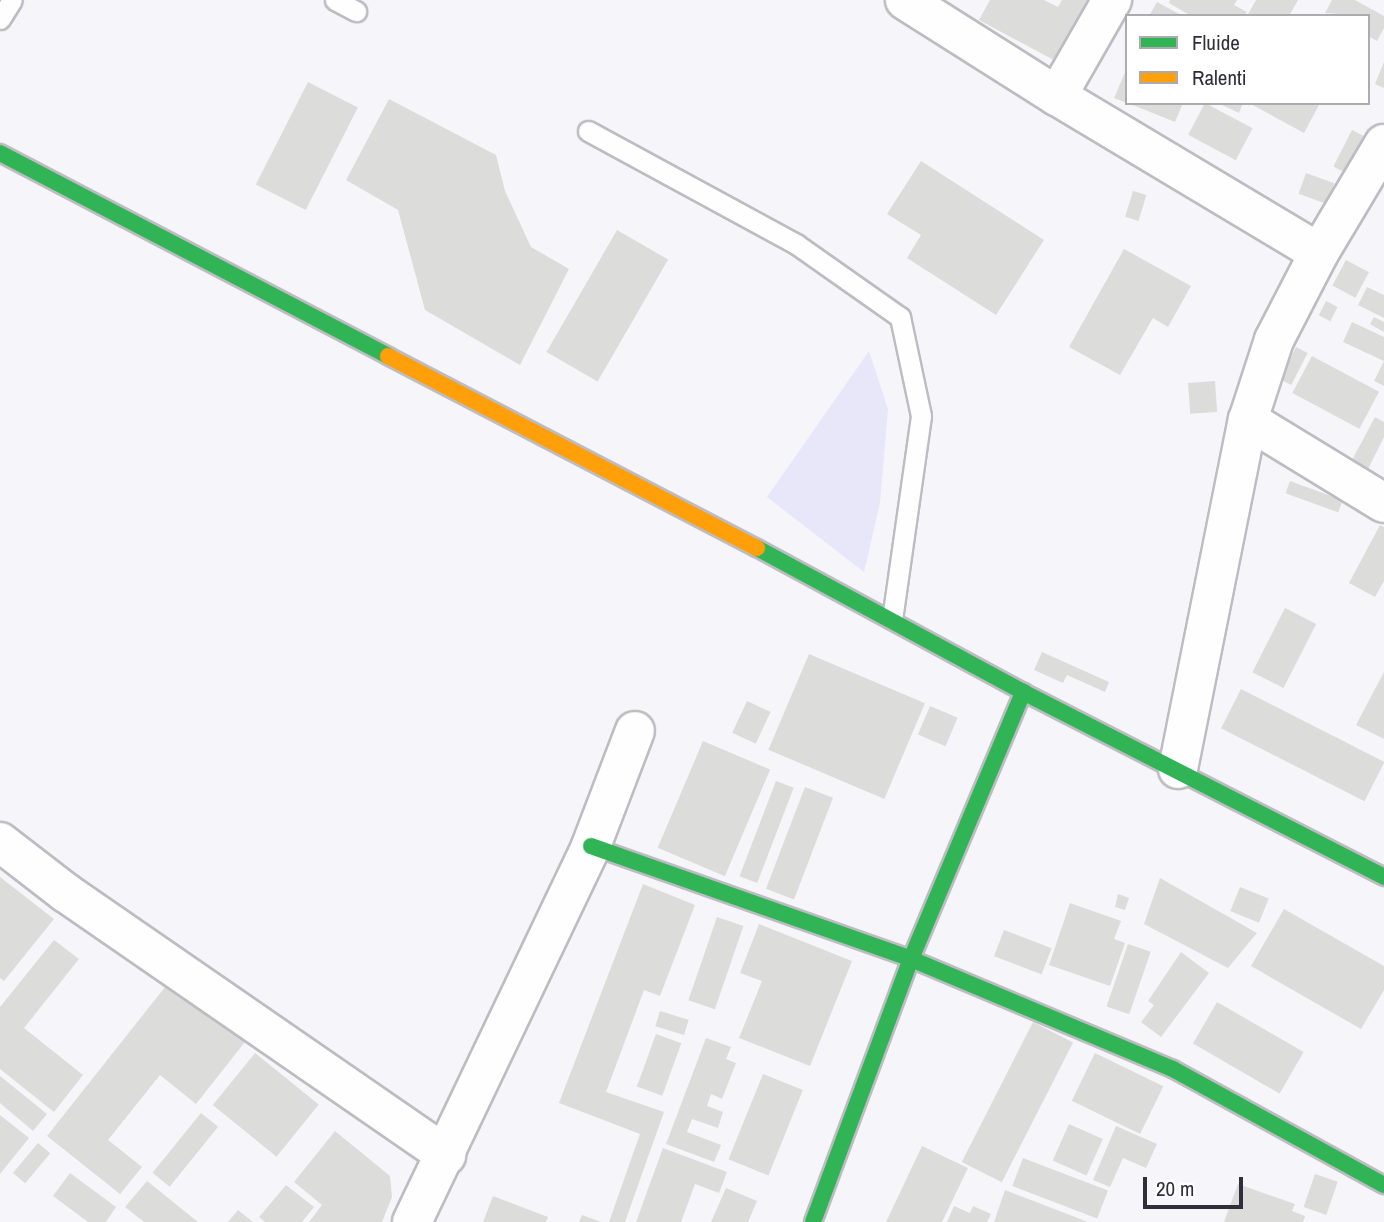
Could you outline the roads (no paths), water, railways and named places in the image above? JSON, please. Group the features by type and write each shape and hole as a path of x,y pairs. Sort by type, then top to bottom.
{"street":[{"path":"905,0 1057,96 1319,253"},
{"path":"1057,96 1112,0"},
{"path":"0,153 892,619 1023,692 1178,769 1384,877"},
{"path":"1178,769 1248,420 1274,340 1319,253 1380,161"},
{"path":"1248,420 1384,503"},
{"path":"813,1222 911,959 1023,692"},
{"path":"412,1222 591,846 635,731"},
{"path":"0,842 66,893 446,1155"},
{"path":"591,846 911,959 1173,1069 1384,1185"}],"lane":[{"path":"0,19 12,0"},
{"path":"335,0 356,11"},
{"path":"588,131 796,244 900,317 921,416 892,619"}]}
